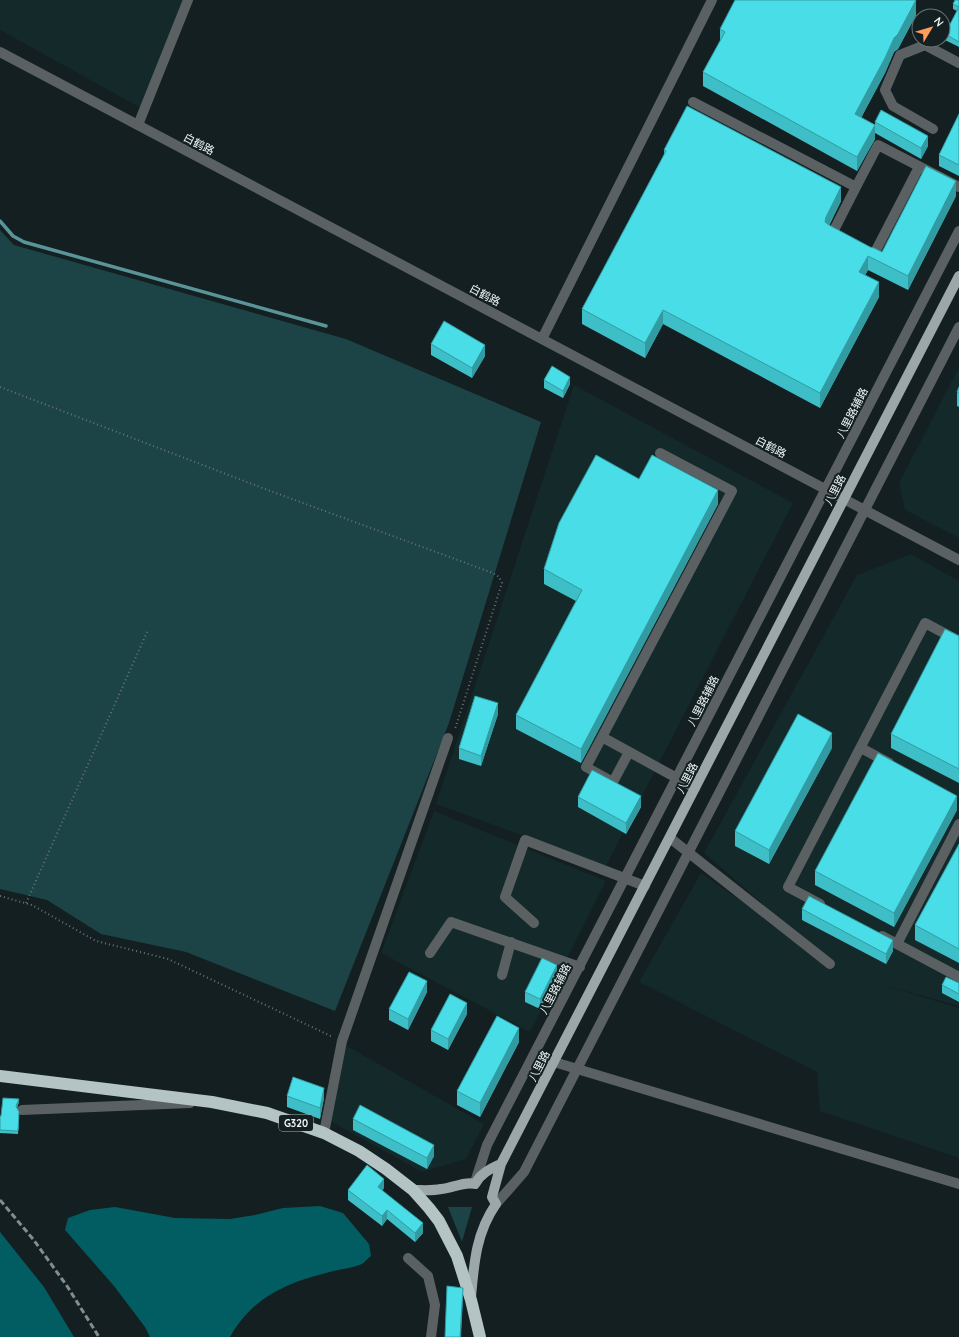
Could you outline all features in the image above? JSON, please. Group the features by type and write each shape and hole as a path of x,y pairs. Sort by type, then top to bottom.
{"highway":[{"name":"G320","path":"0,1076 212,1102 267,1113 324,1133 370,1158 413,1190 429,1208 448,1238 457,1256 471,1300 480,1337"}],"main road":[{"name":"八里路","path":"496,1204 492,1197 501,1164 959,276"},
{"path":"413,1190 441,1190 459,1186 468,1182 475,1184 479,1177 488,1170 501,1164"},
{"path":"471,1300 474,1260 486,1218 496,1204"}],"street":[{"path":"138,125 188,0"},
{"path":"542,339 712,0"},
{"path":"933,129 893,106 884,90 900,55 924,45 959,63"},
{"name":"白鹤路","path":"0,52 959,560"},
{"path":"693,102 856,187"},
{"path":"846,241 832,234 878,145 959,187"},
{"path":"860,248 873,256 919,167"},
{"name":"八里路辅路","path":"475,1184 487,1145 959,231"},
{"path":"496,1204 524,1172 959,327"},
{"path":"629,752 613,782 586,767 732,491 660,453"},
{"path":"829,909 788,887 925,623 959,641"},
{"path":"602,737 695,788"},
{"path":"324,1133 342,1041 448,738"},
{"path":"861,748 896,766"},
{"path":"897,944 959,824"},
{"path":"670,838 830,964"},
{"path":"534,923 505,897 525,840 645,886"},
{"path":"430,953 451,922 580,967"},
{"path":"876,934 959,977"},
{"path":"502,975 511,942"},
{"path":"554,1062 959,1184"},
{"path":"22,1110 212,1102"},
{"path":"408,1258 428,1276 435,1305 431,1337"}],"path":[{"path":"0,387 265,489 493,573 499,577 502,583 454,730 448,738"},
{"path":"26,903 148,630"},
{"path":"0,896 32,905 96,941 168,959 342,1041"}],"shaded area":[{"path":"0,0 192,0 148,112 0,30"},
{"path":"0,230 14,245 346,339 541,422 449,723 335,1011 186,952 101,934 47,900 0,889"},
{"path":"959,367 959,538 905,510 899,483"},
{"path":"574,385 793,503 606,866 436,804"},
{"path":"911,554 959,581 959,1006 884,985 959,1008 959,1158 820,1111 817,1072 639,982 701,873 833,965 704,853 857,575"},
{"path":"434,811 606,881 530,1032 381,953"},
{"path":"347,1046 484,1124 466,1159 422,1172 330,1121 341,1060"},
{"path":"320,1206 343,1213 369,1244 371,1256 362,1264 311,1277 270,1294 248,1312 230,1337 150,1337 145,1327 114,1286 65,1230 68,1218 90,1210 115,1207 175,1218 230,1219 283,1208"},
{"path":"448,1207 472,1207 462,1242"},
{"path":"0,1232 44,1287 74,1337 0,1337"}],"building":[{"path":"735,0 916,0 898,34 894,38 855,114 875,125 857,157 703,72 725,32 720,29"},
{"path":"955,0 959,0 959,7 953,4"},
{"path":"959,7 959,42 951,37 951,22"},
{"path":"687,106 841,187 825,222 882,252 926,166 956,181 908,276 868,256 859,272 879,282 820,393 663,310 645,343 582,309 666,151 664,150"},
{"path":"881,110 928,136 921,148 875,122"},
{"path":"959,114 959,165 939,155"},
{"path":"444,321 485,345 472,368 431,344"},
{"path":"552,366 570,377 563,391 544,380"},
{"path":"596,455 639,479 652,455 718,490 581,749 516,715 582,590 544,569 559,523"},
{"path":"945,629 959,636 959,769 891,734"},
{"path":"475,696 498,703 481,756 459,748"},
{"path":"798,714 832,733 769,850 735,831"},
{"path":"878,753 957,796 894,913 815,871"},
{"path":"592,770 641,796 626,823 578,797"},
{"path":"959,844 959,949 915,925"},
{"path":"809,896 893,940 886,954 802,909"},
{"path":"542,958 557,965 540,999 525,992"},
{"path":"409,972 427,981 408,1019 389,1009"},
{"path":"946,977 959,983 959,994 942,985"},
{"path":"450,994 467,1003 448,1039 431,1030"},
{"path":"497,1016 519,1028 480,1103 457,1091"},
{"path":"293,1077 324,1088 320,1108 287,1096"},
{"path":"3,1098 19,1099 16,1106 19,1112 18,1131 0,1130 0,1116"},
{"path":"360,1105 434,1145 427,1158 353,1119"},
{"path":"367,1165 384,1179 378,1187 423,1223 415,1233 387,1210 382,1216 348,1190"},
{"path":"447,1286 463,1288 460,1337 445,1337"}],"waterway":[{"path":"0,221 13,236 24,242 326,326"}],"railway":[{"path":"0,1200 33,1239 67,1286 99,1337"}]}
